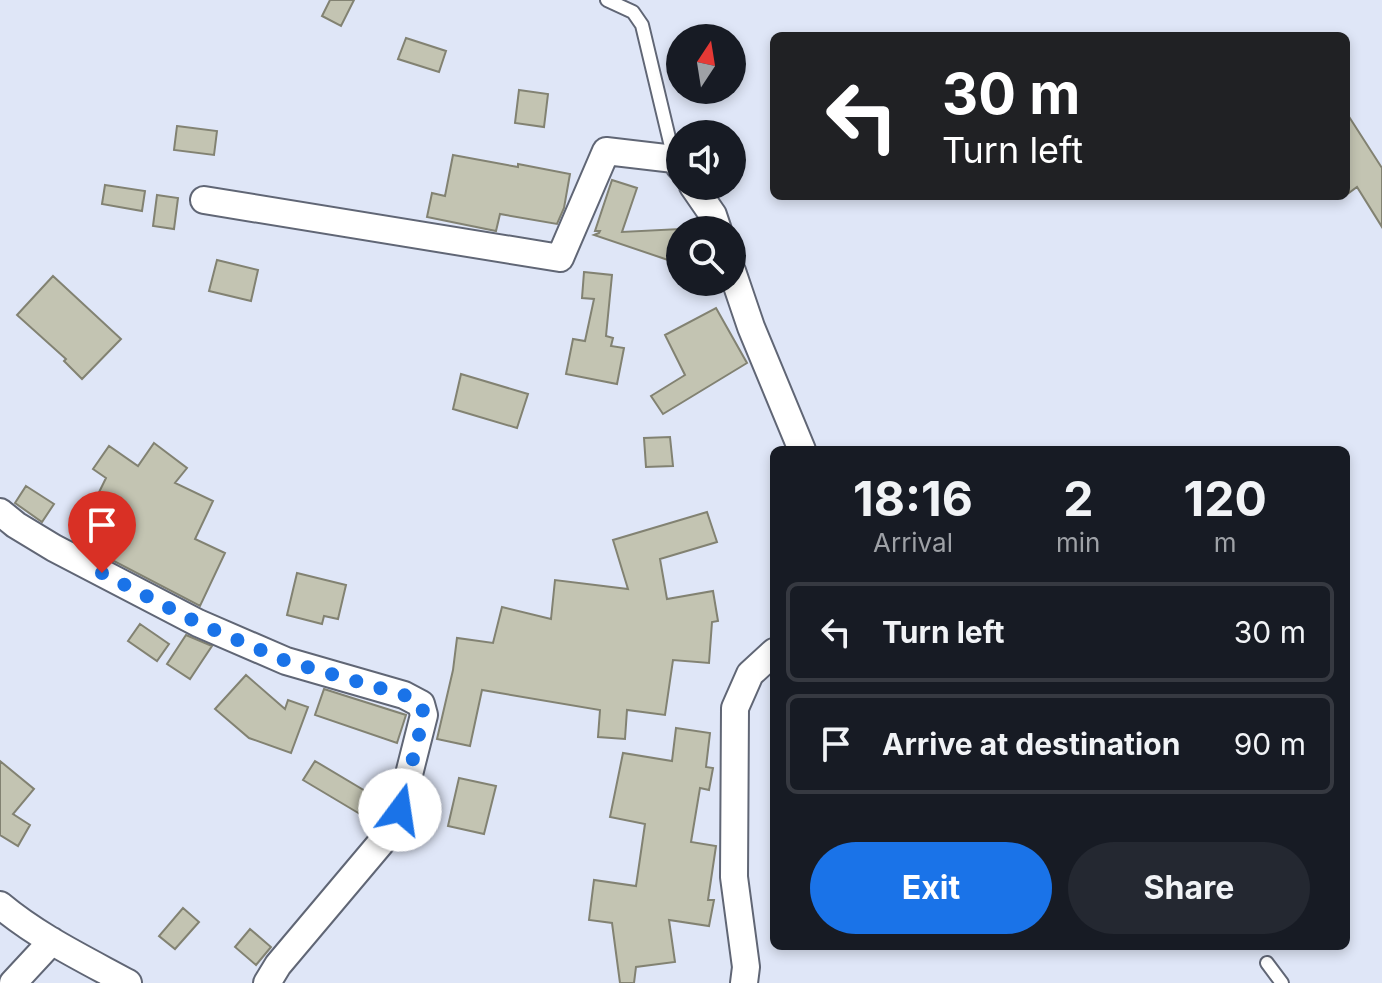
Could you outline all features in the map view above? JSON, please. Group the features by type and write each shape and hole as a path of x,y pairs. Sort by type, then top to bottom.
{"street":[{"path":"204,200 560,258 606,151 666,161"},
{"path":"740,296 800,446"},
{"path":"0,512 54,548 198,623 286,661 404,695 421,704 424,715 400,810 390,832 278,965 267,983"},
{"path":"744,983 746,967 734,877 735,708 750,674 770,656"},
{"path":"0,905 52,941 128,983"},
{"path":"13,983 52,941"}],"lane":[{"path":"607,0 633,12 642,25 666,120"},
{"path":"1267,963 1282,983"}],"building":[{"path":"330,0 354,0 341,26 322,16"},
{"path":"406,38 446,51 439,72 398,59"},
{"path":"519,90 548,94 544,127 515,123"},
{"path":"1350,118 1382,168 1382,227 1357,187 1350,192"},
{"path":"177,126 217,131 214,155 174,150"},
{"path":"453,155 570,174 564,208 557,224 500,214 496,231 427,217 432,193 445,196"},
{"path":"612,180 637,188 622,232 666,230 666,259 594,235 600,231 595,231"},
{"path":"105,185 145,191 142,211 102,204"},
{"path":"157,195 178,198 174,229 153,226"},
{"path":"217,260 258,270 251,301 209,291"},
{"path":"584,272 612,275 606,336 613,338 611,346 624,348 617,384 566,374 573,339 585,341 594,299 582,298"},
{"path":"53,276 121,339 82,379 64,361 66,359 17,315"},
{"path":"716,308 747,363 663,414 651,396 685,375 665,335"},
{"path":"461,374 528,394 517,428 453,409"},
{"path":"670,437 673,466 646,467 644,438"},
{"path":"154,443 187,468 175,483 213,501 195,539 225,553 200,606 108,558 111,551 94,542 99,533 83,525 106,478 93,469 109,446 138,466"},
{"path":"26,486 54,504 42,522 15,503"},
{"path":"707,512 717,542 660,559 667,599 713,591 718,621 712,622 709,663 673,660 665,715 627,710 625,739 598,737 600,710 482,690 470,746 437,739 457,638 493,643 502,607 551,619 555,580 628,589 613,540"},
{"path":"297,573 346,585 338,619 324,616 322,624 287,615"},
{"path":"140,624 169,644 157,661 128,641"},
{"path":"186,635 212,646 190,679 167,664"},
{"path":"246,675 285,709 288,700 308,707 291,753 249,738 215,709"},
{"path":"324,689 406,715 397,743 315,715"},
{"path":"676,728 710,733 706,767 713,768 709,790 700,788 691,842 716,846 708,900 714,900 709,926 669,920 675,962 636,967 634,983 620,983 612,923 589,920 594,880 636,886 645,824 610,817 623,753 672,761"},
{"path":"0,761 34,789 13,814 30,825 18,846 0,835"},
{"path":"315,761 377,798 365,817 303,780"},
{"path":"459,778 496,786 484,834 448,826"},
{"path":"183,908 199,922 175,949 159,936"},
{"path":"250,929 271,947 256,965 235,947"}],"route":[{"path":"102,573 198,623 286,661 404,695 421,704 424,715 400,810"}]}
